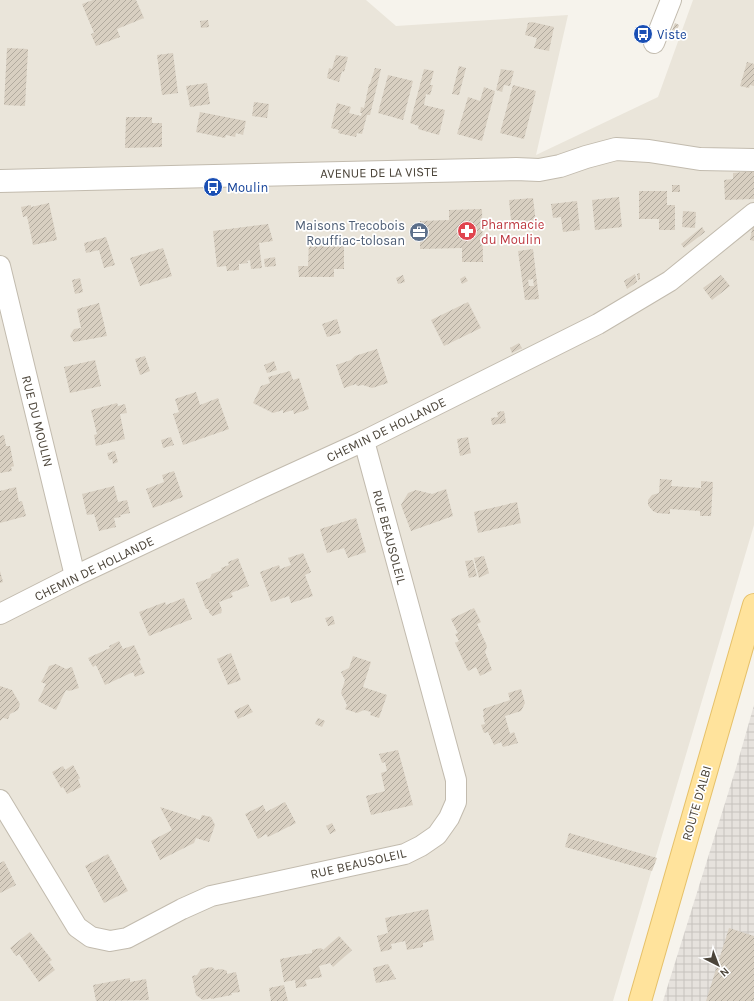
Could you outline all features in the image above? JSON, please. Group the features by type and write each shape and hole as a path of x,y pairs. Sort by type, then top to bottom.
{"main road":[{"name":"ROUTE D'ALBI","path":"640,1001 754,605"}],"street":[{"path":"654,43 671,0"},
{"name":"AVENUE DE LA VISTE","path":"0,181 516,169 539,170 560,166 616,149 649,151 700,159 754,160"},
{"name":"CHEMIN DE HOLLANDE","path":"0,614 75,576 364,441 598,324 670,281 754,213"},
{"name":"RUE DU MOULIN","path":"0,266 75,576"},
{"name":"RUE BEAUSOLEIL","path":"0,800 78,927 91,937 110,941 127,938 182,909 211,896 405,854 421,846 437,835 449,818 456,802 456,780 364,441"}],"shaded area":[{"path":"0,0 366,0 396,26 568,15 536,155 658,97 693,0 754,0 754,525 613,1001 0,1001"},
{"path":"754,705 754,1001 663,1001 736,768"}],"building":[{"path":"93,0 136,0 144,18 117,29 120,37 96,46 91,34 94,33 82,4"},
{"path":"208,20 209,27 201,28 200,21"},
{"path":"532,22 554,27 549,51 534,48 537,38 525,35 528,23"},
{"path":"675,23 679,25 675,35 671,33"},
{"path":"7,48 28,49 25,106 4,105"},
{"path":"173,53 178,93 162,95 157,55"},
{"path":"336,55 348,57 344,72 342,71 339,82 327,78 329,68 332,69"},
{"path":"747,62 754,64 754,86 750,85 749,88 740,86"},
{"path":"459,66 466,68 459,95 452,94"},
{"path":"375,68 381,69 370,115 367,115 362,134 357,133 356,137 338,133 339,130 331,128 337,103 351,107 349,113 361,116 361,107 364,108 369,84"},
{"path":"424,69 434,71 430,85 433,85 430,95 426,94 424,105 445,110 439,135 418,129 419,126 410,123"},
{"path":"501,69 514,71 510,86 504,85 502,92 496,90"},
{"path":"388,75 413,81 403,120 378,113"},
{"path":"207,83 210,104 190,107 186,86"},
{"path":"513,85 536,91 524,139 500,133"},
{"path":"484,87 495,91 482,141 457,134 468,97 480,101"},
{"path":"254,102 269,104 267,118 252,116"},
{"path":"200,112 246,121 243,135 236,133 235,137 226,135 225,138 196,132"},
{"path":"126,117 152,117 152,123 162,123 162,147 125,148"},
{"path":"754,172 754,199 725,200 724,180 733,179 733,173"},
{"path":"672,185 680,185 680,192 672,192"},
{"path":"639,191 667,191 667,205 675,205 675,230 659,230 659,219 639,219"},
{"path":"619,197 622,227 595,230 592,200"},
{"path":"533,198 536,223 521,224 521,220 511,220 509,200"},
{"path":"577,201 580,230 563,232 561,217 553,218 551,204"},
{"path":"49,203 57,240 33,245 27,216 23,217 21,207 31,205 31,207"},
{"path":"482,209 483,262 462,262 462,248 420,249 420,221 449,220 449,210"},
{"path":"683,211 696,212 695,228 682,227"},
{"path":"268,224 273,241 259,243 262,268 251,269 250,260 247,261 248,263 239,264 239,270 227,271 226,266 217,267 213,231"},
{"path":"754,224 754,241 750,240"},
{"path":"702,227 705,232 684,248 681,244"},
{"path":"106,237 115,265 104,268 99,250 86,253 84,243"},
{"path":"331,241 331,246 344,246 344,269 334,269 334,277 299,277 298,266 308,266 309,242"},
{"path":"163,248 172,276 140,286 130,258"},
{"path":"533,249 539,299 525,300 518,251","holes":["533,279 534,286 529,286 528,280"]},
{"path":"275,257 276,266 265,267 264,259"},
{"path":"640,273 640,279 638,280 637,274"},
{"path":"635,274 637,282 627,289 624,281"},
{"path":"403,275 405,282 398,284 396,278"},
{"path":"721,275 730,286 712,300 703,288"},
{"path":"465,276 468,281 462,284 460,279"},
{"path":"80,278 83,292 75,294 72,280"},
{"path":"468,302 481,328 444,346 431,320"},
{"path":"99,303 107,336 74,342 70,336 72,332 74,329 81,328 77,309"},
{"path":"337,319 341,333 327,337 322,324"},
{"path":"519,343 522,348 512,353 510,348"},
{"path":"377,349 388,383 372,388 363,385 357,386 356,384 344,388 336,365 351,360 355,356"},
{"path":"145,356 150,371 140,375 135,359"},
{"path":"95,360 101,386 70,393 64,367"},
{"path":"274,361 277,370 267,373 264,365"},
{"path":"290,371 293,380 299,378 309,409 294,414 293,410 283,413 283,410 273,413 253,403 261,386 270,383 268,377"},
{"path":"196,392 200,405 218,398 229,429 183,445 173,414 179,412 175,399"},
{"path":"117,403 118,406 125,404 127,413 120,414 125,439 96,446 94,435 97,434 91,410"},
{"path":"504,411 506,423 492,425 491,418 498,417 497,412"},
{"path":"4,435 6,446 10,446 14,466 11,467 12,471 0,473 0,436"},
{"path":"171,437 174,445 163,448 161,440"},
{"path":"468,437 471,453 460,456 457,439"},
{"path":"115,451 118,462 113,464 112,459 109,460 107,453"},
{"path":"174,471 183,497 153,508 146,489 164,482 162,475"},
{"path":"660,479 672,480 671,486 701,488 701,481 713,482 711,516 700,516 700,511 670,509 670,514 657,513 653,511 648,505 648,500 652,495 659,493"},
{"path":"114,486 118,502 127,500 130,513 114,518 116,527 99,531 94,514 87,515 82,494"},
{"path":"16,487 19,502 22,501 26,516 0,523 0,491"},
{"path":"446,489 453,516 411,531 401,505 408,493 416,490 432,494"},
{"path":"517,502 521,523 478,533 474,512"},
{"path":"356,518 366,552 348,558 344,548 327,553 320,529"},
{"path":"303,553 311,572 305,575 313,596 291,603 289,596 271,602 260,572 279,565 280,569 291,565 288,558"},
{"path":"484,556 489,573 479,578 474,558"},
{"path":"238,558 249,586 231,593 233,597 219,602 222,610 221,613 213,616 210,614 208,609 206,609 196,583 210,578 212,574 229,565 228,562"},
{"path":"473,560 477,576 469,578 465,561"},
{"path":"0,571 3,582 0,583"},
{"path":"184,598 192,619 149,636 139,612 165,602 166,605"},
{"path":"474,608 481,622 477,624 487,646 485,652 492,670 480,676 476,667 468,671 455,643 459,641 455,634 458,633 451,619"},
{"path":"333,616 335,624 328,626 325,618"},
{"path":"119,641 123,649 134,645 145,673 135,677 133,672 105,685 96,665 93,667 88,658 110,648 109,646"},
{"path":"231,653 241,680 228,685 217,659"},
{"path":"353,656 371,662 363,687 387,695 379,718 370,715 371,712 364,710 357,713 345,709 347,705 341,693 345,680 341,672 349,668"},
{"path":"56,664 66,669 72,667 79,688 69,691 66,690 56,710 38,701 46,684 41,682 49,666"},
{"path":"0,686 12,690 20,704 18,710 10,714 8,719 3,718 0,721"},
{"path":"521,689 525,703 521,711 505,716 510,734 514,732 518,743 503,747 501,742 494,745 488,732 484,733 481,725 485,724 483,709 510,700 508,693"},
{"path":"248,704 253,712 238,719 234,711"},
{"path":"318,718 325,721 322,727 315,724"},
{"path":"398,750 413,805 371,815 366,796 385,791 381,773 387,771 385,762 382,763 379,754"},
{"path":"73,765 80,778 78,779 81,787 67,794 63,787 61,788 52,772 63,766 65,770"},
{"path":"285,802 296,823 268,837 266,834 258,839 245,814 263,805 266,812"},
{"path":"160,807 200,820 202,815 211,817 215,825 209,842 196,838 194,843 160,860 151,841 172,830"},
{"path":"332,823 336,831 330,834 326,826"},
{"path":"569,833 657,858 652,871 565,847"},
{"path":"108,854 128,891 104,903 85,866"},
{"path":"4,861 16,885 0,893 0,863"},
{"path":"428,909 434,940 423,943 423,947 407,950 405,941 391,944 392,949 381,952 377,936 388,933 385,918"},
{"path":"729,928 754,936 754,1001 706,1001"},
{"path":"30,932 52,960 49,962 55,970 39,982 19,954 16,956 10,948"},
{"path":"339,936 352,950 333,967 330,963 319,966 322,977 305,980 307,986 296,988 295,980 284,982 280,959 312,953 312,950 321,948 323,950"},
{"path":"388,964 396,979 376,983 373,968"},
{"path":"212,967 215,970 222,969 227,971 227,974 236,972 240,992 231,993 232,995 203,1000 196,995 192,976 197,975 201,969"},
{"path":"130,978 130,982 146,979 149,1000 96,1001 93,985"},
{"path":"284,985 288,1001 271,1001 269,988"}],"place":[{"name":"Viste","path":"643,34"},
{"name":"Moulin","path":"213,187"},
{"name":"Pharmacie du Moulin","path":"467,231"},
{"name":"Maisons Trecobois Rouffiac-tolosan","path":"419,232"}]}
